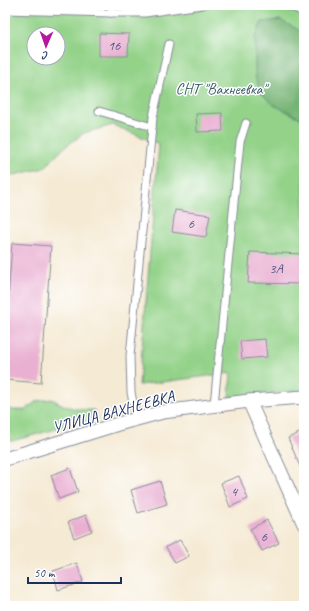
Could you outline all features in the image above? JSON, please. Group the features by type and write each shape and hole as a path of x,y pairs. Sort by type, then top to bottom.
{"street":[{"name":"УЛИЦА ВАХНЕЕВКА","path":"5,459 163,412 249,401 304,397"},
{"path":"249,401 304,524"}],"lane":[{"path":"111,13 112,5"},
{"path":"5,10 145,13 202,5"},
{"path":"285,5 304,14"},
{"path":"136,420 131,392 130,356 153,117 169,44"},
{"path":"99,110 152,128"},
{"path":"214,405 240,142 246,123"}],"green space":[{"name":"СНТ \"Вахнеевка\"","path":"5,5 304,5 304,390 229,397 231,373 139,385 159,144 113,125 84,133 65,147 44,168 5,177"},
{"path":"280,20 297,29 304,35 304,120 274,105 261,93 255,76 255,37 262,22"},
{"path":"52,399 62,405 72,408 94,410 97,418 12,441 5,440 5,402 11,410 25,410 37,401"}],"building":[{"path":"99,33 129,34 128,56 99,56"},
{"path":"222,113 223,131 197,132 196,114"},
{"path":"175,210 210,215 206,237 172,232"},
{"path":"12,243 51,246 41,383 5,380 5,343"},
{"path":"250,252 304,254 304,284 248,283"},
{"path":"265,339 267,357 242,359 240,341"},
{"path":"304,431 304,476 288,438"},
{"path":"70,468 78,492 59,499 51,475"},
{"path":"239,476 248,499 230,507 221,483"},
{"path":"160,481 167,504 138,513 131,490"},
{"path":"86,515 92,531 74,538 68,522"},
{"path":"267,520 279,543 262,551 250,529"},
{"path":"180,540 189,556 175,563 166,547"},
{"path":"77,563 83,582 58,590 53,571"}]}
